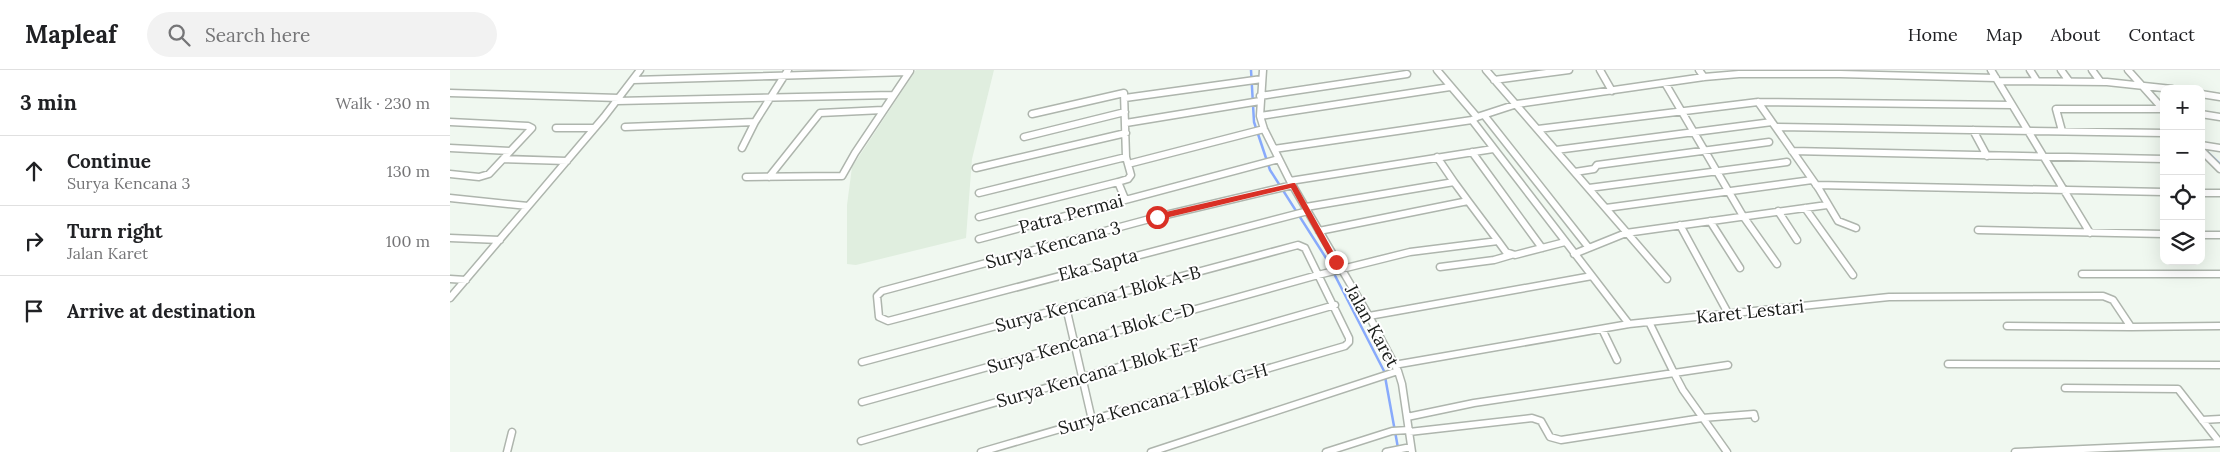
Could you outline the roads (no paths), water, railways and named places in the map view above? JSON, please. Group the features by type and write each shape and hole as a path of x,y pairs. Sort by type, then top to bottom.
{"street":[{"path":"450,298 567,161 640,70"},
{"path":"742,148 755,122 788,70"},
{"name":"Jalan Karet","path":"1264,70 1259,79 1262,130 1338,270 1368,316 1396,370 1402,384 1409,449"},
{"path":"1437,70 1474,118 1493,149 1629,324"},
{"path":"1486,70 1589,188 1626,234 1667,279"},
{"path":"1494,80 1569,70"},
{"path":"1600,70 1612,91"},
{"path":"1699,70 1704,77"},
{"path":"1990,70 2090,233"},
{"path":"2030,70 2037,81"},
{"path":"2060,70 2069,81"},
{"path":"2092,70 2100,81"},
{"path":"2128,70 2143,84 2160,105"},
{"path":"632,80 784,77 910,71"},
{"path":"746,177 842,176 910,71"},
{"path":"1274,149 1474,118 1517,104 1738,72 1839,72 1997,80 2100,81 2160,87"},
{"path":"1126,122 1244,104 1406,74"},
{"path":"1125,98 1259,79"},
{"path":"1665,83 1730,190 1743,216 1777,264"},
{"path":"1260,116 1450,88"},
{"path":"979,217 1118,182 1130,177 1127,161 1125,94 1122,93 1032,114"},
{"path":"450,94 618,99 893,95"},
{"path":"2205,95 2220,97"},
{"path":"1538,129 1758,102 2012,105"},
{"path":"1758,102 1814,182 1838,221 1856,228"},
{"path":"2062,131 2056,109 2160,109"},
{"path":"769,177 820,113 883,110"},
{"path":"1024,137 1125,112"},
{"path":"1484,115 1589,248"},
{"path":"2205,115 2220,117"},
{"path":"450,122 531,127 531,131 492,171 484,176 450,174"},
{"path":"625,127 755,122"},
{"path":"1556,150 1772,122"},
{"path":"556,128 594,128"},
{"path":"1776,128 2160,133"},
{"path":"979,193 1262,130"},
{"path":"1973,130 1987,156"},
{"path":"976,168 1126,133"},
{"path":"1575,172 1594,169 1597,165 1769,142"},
{"path":"2205,147 2220,148"},
{"path":"450,148 510,151"},
{"name":"Surya Kencana 3","path":"888,321 878,317 877,296 882,291 1157,217 1274,190 1290,184 1437,157 1493,149"},
{"path":"1792,151 2160,159"},
{"path":"2205,151 2217,165"},
{"path":"1472,152 1542,248"},
{"path":"1437,157 1506,252 1511,255"},
{"path":"504,159 567,161"},
{"name":"Patra Permai","path":"979,239 1277,159"},
{"path":"2205,161 2217,165"},
{"path":"1589,188 1787,162"},
{"path":"1118,182 1124,200"},
{"name":"Eka Sapta","path":"888,321 1306,210 1454,182"},
{"path":"1606,208 1730,190 1814,182 2160,192"},
{"path":"2205,193 2220,193"},
{"path":"450,198 528,206"},
{"path":"1318,231 1468,201"},
{"path":"1574,254 1626,234 1827,205"},
{"path":"1805,208 1853,275"},
{"path":"1778,211 1797,240"},
{"path":"1710,221 1740,268"},
{"path":"1680,225 1728,315"},
{"path":"1978,230 2160,234"},
{"path":"2205,235 2220,235"},
{"path":"450,238 500,240"},
{"name":"Surya Kencana 1 Blok C-D","path":"862,402 1338,270 1410,252 1498,241"},
{"path":"1440,268 1494,260 1565,242"},
{"name":"Surya Kencana 1 Blok A-B","path":"862,362 1298,245 1306,248 1335,305 1349,338 1349,342 1345,346"},
{"path":"2082,274 2220,274"},
{"path":"1368,316 1592,276"},
{"path":"450,279 466,280"},
{"name":"Karet Lestari","path":"1151,452 1396,370 1629,324 1903,296 2103,296 2110,298 2131,326"},
{"name":"Surya Kencana 1 Blok E-F","path":"861,441 1335,305"},
{"path":"1066,307 1092,420"},
{"path":"1649,322 1674,373 1702,418 1727,452"},
{"path":"2007,326 2220,326"},
{"path":"1602,329 1616,360"},
{"name":"Surya Kencana 1 Blok G-H","path":"981,452 1345,346"},
{"path":"1948,364 2220,365"},
{"path":"1407,417 1474,403 1728,365"},
{"path":"2065,388 2178,389 2220,443"},
{"path":"1326,452 1392,431 1532,418 1541,421 1548,436 1554,440 1702,418 1754,414 1755,418"},
{"path":"2202,420 2220,419"},
{"path":"507,452 512,432"},
{"path":"2015,452 2220,443"},
{"path":"1386,452 1409,449"}],"waterway":[{"path":"1251,70 1254,122 1270,170 1326,258 1384,371 1398,448"},
{"path":"2205,150 2220,164"}]}
